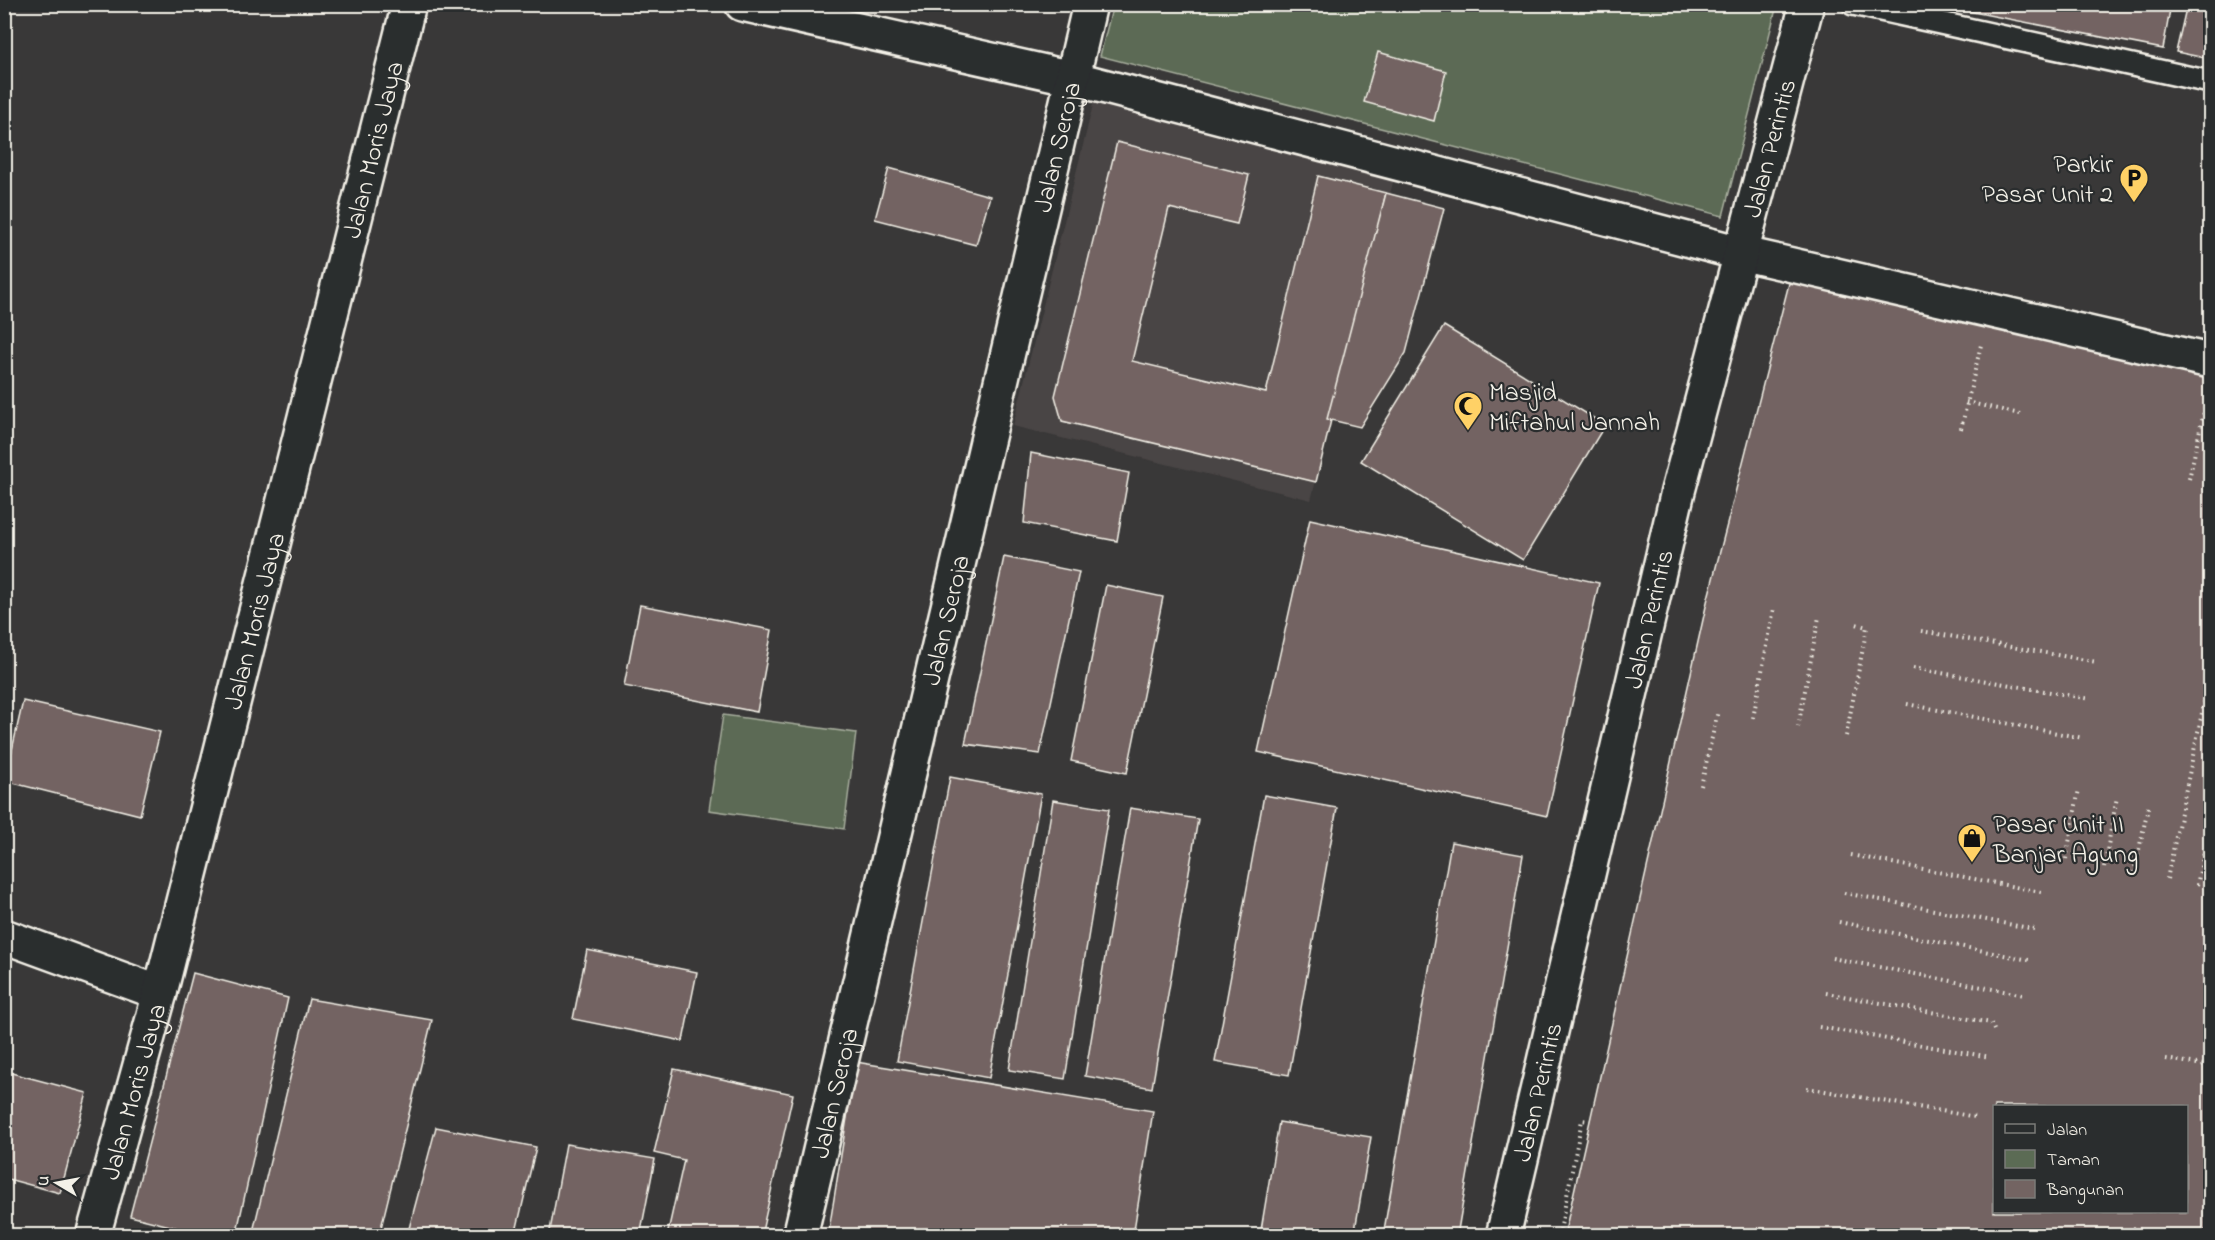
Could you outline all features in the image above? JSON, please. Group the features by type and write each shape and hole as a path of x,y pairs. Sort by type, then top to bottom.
{"street":[{"name":"Jalan Moris Jaya","path":"93,1236 160,993 409,4"},
{"path":"742,4 1072,78 2210,374"},
{"name":"Jalan Seroja","path":"800,1236 1090,4"},
{"name":"Jalan Perintis","path":"1503,1236 1678,491 1807,4"},
{"path":"4,936 160,993"}],"lane":[{"path":"1853,4 2211,82"}],"path":[{"path":"1961,429 1983,335"},
{"path":"2188,479 2210,374"},
{"path":"1966,402 2020,414"},
{"path":"1753,718 1774,609"},
{"path":"1798,727 1819,617"},
{"path":"1846,736 1867,627 1856,624"},
{"path":"1921,631 2097,662"},
{"path":"1913,668 2090,699"},
{"path":"2167,879 2211,675"},
{"path":"1906,704 2083,738"},
{"path":"1701,786 1718,711"},
{"path":"2066,859 2079,789"},
{"path":"2104,867 2117,796"},
{"path":"2134,873 2150,803"},
{"path":"2197,885 2211,825"},
{"path":"1851,855 2041,892"},
{"path":"1844,893 2034,929"},
{"path":"1839,922 2029,960"},
{"path":"1832,958 2024,994"},
{"path":"1826,993 1991,1023 1994,1030"},
{"path":"1819,1027 1990,1057"},
{"path":"2166,1059 2211,1066"},
{"path":"1807,1088 1976,1117"},
{"path":"1559,1236 1582,1120 1590,1121"},
{"path":"2205,1236 2211,1212"},
{"path":"2133,1228 2170,1236"}],"shaded area":[{"path":"1098,85 1398,163 1311,500 1013,426"}],"green space":[{"path":"1113,5 1777,5 1723,216 1100,56"},
{"path":"723,715 856,733 844,829 709,810"}],"building":[{"path":"1932,4 2171,4 2163,49"},
{"path":"2187,4 2210,4 2210,59 2176,52"},
{"path":"1378,52 1446,71 1434,121 1364,102"},
{"path":"1117,142 1249,175 1237,224 1169,208 1132,361 1266,393 1318,176 1386,193 1316,482 1062,421 1055,396"},
{"path":"889,168 990,196 976,245 875,219"},
{"path":"1386,193 1444,208 1406,353 1360,427 1327,419"},
{"path":"1793,268 2210,367 2210,1236 1564,1236 1707,602"},
{"path":"1444,326 1605,425 1523,560 1361,461"},
{"path":"1031,453 1129,473 1117,541 1024,523"},
{"path":"1310,519 1599,583 1547,816 1258,752"},
{"path":"1004,557 1079,572 1040,754 965,744"},
{"path":"1106,585 1163,597 1127,773 1071,761"},
{"path":"640,605 772,630 757,712 624,686"},
{"path":"23,701 160,732 140,815 5,781"},
{"path":"950,777 1041,794 989,1078 897,1061"},
{"path":"1264,795 1337,808 1289,1075 1215,1062"},
{"path":"1053,800 1109,809 1065,1079 1009,1070"},
{"path":"1130,808 1198,819 1152,1088 1085,1076"},
{"path":"1451,842 1523,855 1457,1236 1383,1236"},
{"path":"587,950 697,972 683,1041 573,1019"},
{"path":"193,973 288,998 236,1236 210,1236 130,1216"},
{"path":"309,999 432,1020 379,1236 252,1236"},
{"path":"856,1062 1153,1111 1133,1236 828,1236"},
{"path":"674,1069 793,1094 761,1236 667,1236 684,1160 654,1153"},
{"path":"4,1071 87,1093 60,1193 4,1178"},
{"path":"1279,1122 1371,1137 1354,1236 1260,1236"},
{"path":"436,1127 536,1147 515,1236 407,1236"},
{"path":"566,1144 655,1159 640,1236 549,1236"}],"place":[{"name":"Parkir Pasar Unit 2","path":"2134,204"},
{"name":"Masjid Miftahul Jannah","path":"1468,432"},
{"name":"Pasar Unit II Banjar Agung","path":"1972,864"}]}
